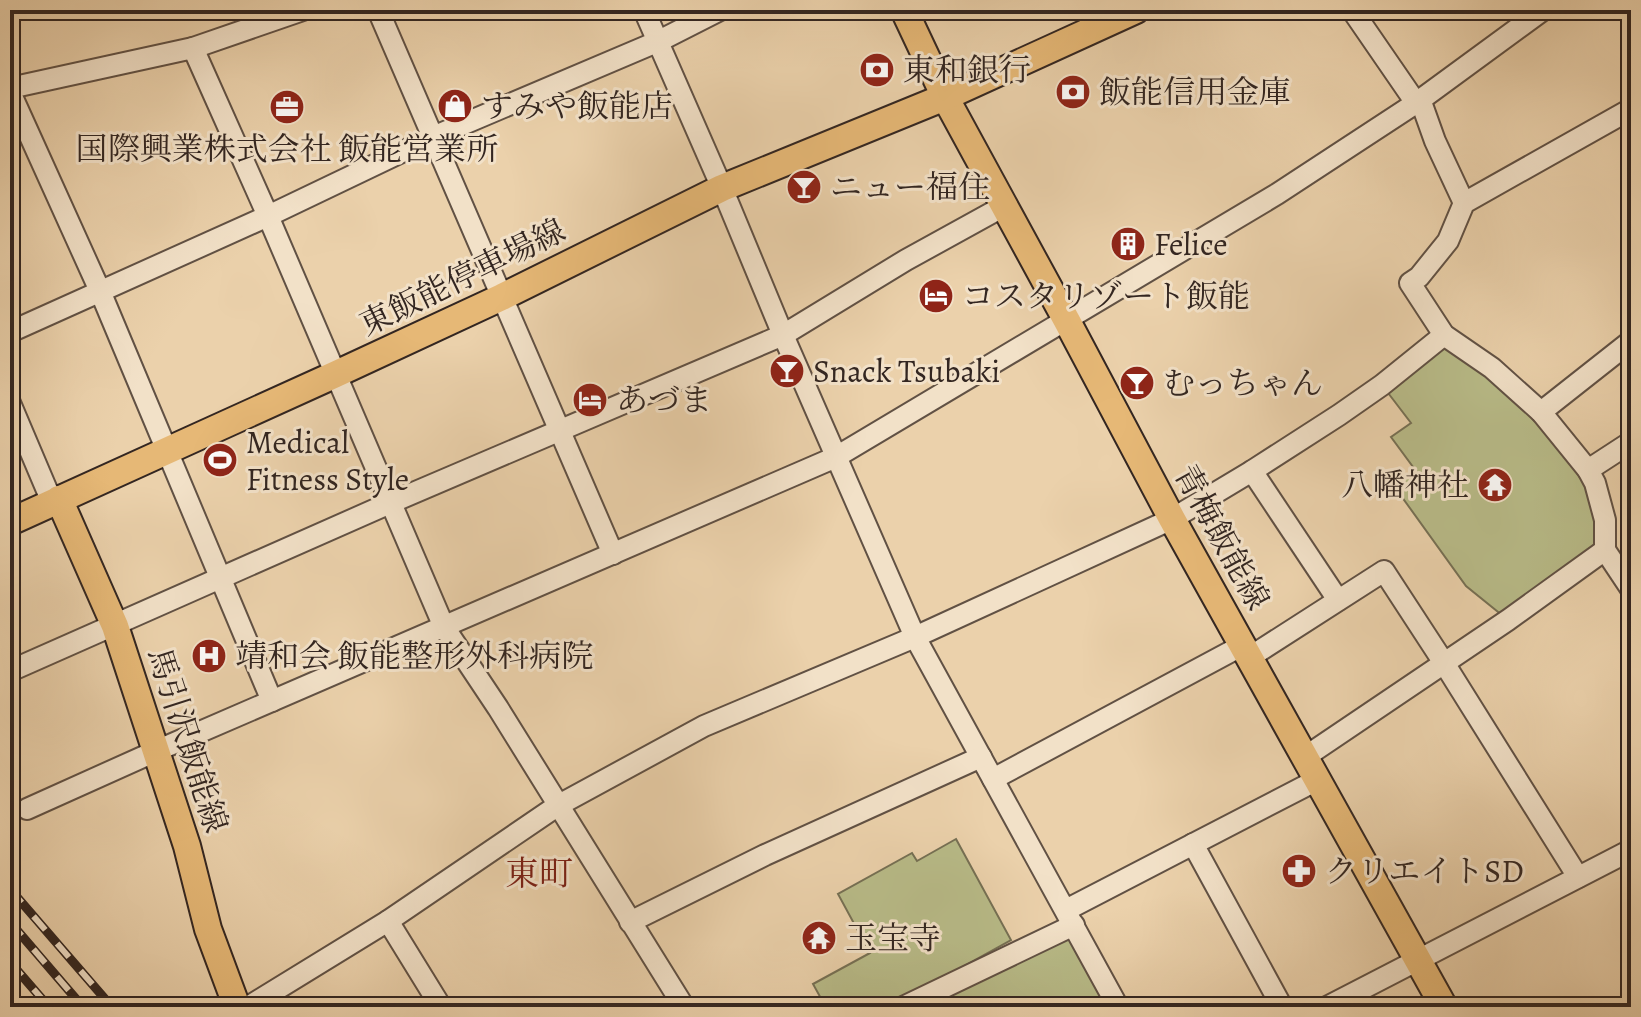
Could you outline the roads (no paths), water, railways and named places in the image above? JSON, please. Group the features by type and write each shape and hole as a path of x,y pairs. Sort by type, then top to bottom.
{"main road":[{"name":"青梅飯能線","path":"904,10 945,97 1172,519 1444,1007"},
{"name":"東飯能停車場線","path":"10,522 502,297 722,188 945,97 1136,10"},
{"name":"馬引沢飯能線","path":"56,501 115,626 187,846 208,929 237,1007"}],"street":[{"path":"272,701 100,291 10,90 193,48 303,10"},
{"path":"378,10 613,554"},
{"path":"644,10 915,637 1118,1007"},
{"path":"10,332 268,216 433,137 659,41 720,10"},
{"path":"1352,10 1418,101 1464,203"},
{"path":"27,809 836,457 1277,194 1418,101 1543,10"},
{"path":"193,48 444,627 498,708 684,1007"},
{"path":"1631,109 1464,203 1448,241 1419,277 1410,283 1444,335 1492,368 1541,412 1588,470 1595,483 1605,520 1605,550 1631,589"},
{"path":"10,671 390,503 783,335 906,260 1004,206"},
{"path":"248,1007 388,921 557,806 704,726 915,637 1172,519 1339,415 1444,335"},
{"path":"1541,412 1629,348"},
{"path":"10,403 56,501"},
{"path":"1588,470 1631,442"},
{"path":"1252,471 1338,600"},
{"path":"1305,757 1508,620 1605,550"},
{"path":"993,779 1247,651 1384,571 1578,877"},
{"path":"630,922 765,855 981,757"},
{"path":"903,1007 1070,917 1193,844 1317,780"},
{"path":"1193,844 1282,1007"},
{"path":"1327,1007 1631,850"},
{"path":"388,921 441,1007"}],"railway":[{"path":"10,889 112,1007"},
{"path":"10,922 83,1007"},
{"path":"10,962 49,1007"}],"place":[{"name":"東和銀行","path":"877,70"},
{"name":"飯能信用金庫","path":"1073,92"},
{"name":"すみや飯能店","path":"455,106"},
{"name":"国際興業株式会社 飯能営業所","path":"287,107"},
{"name":"ニュー福住","path":"804,187"},
{"name":"Felice","path":"1128,244"},
{"name":"コスタリゾート飯能","path":"936,296"},
{"name":"Snack Tsubaki","path":"787,371"},
{"name":"むっちゃん","path":"1137,383"},
{"name":"あづま","path":"590,400"},
{"name":"Medical Fitness Style","path":"220,460"},
{"name":"八幡神社","path":"1495,485"},
{"name":"靖和会 飯能整形外科病院","path":"209,656"},
{"name":"クリエイトSD","path":"1299,871"},
{"name":"玉宝寺","path":"819,938"}],"district":[{"name":"東町","path":"539,873"}]}
